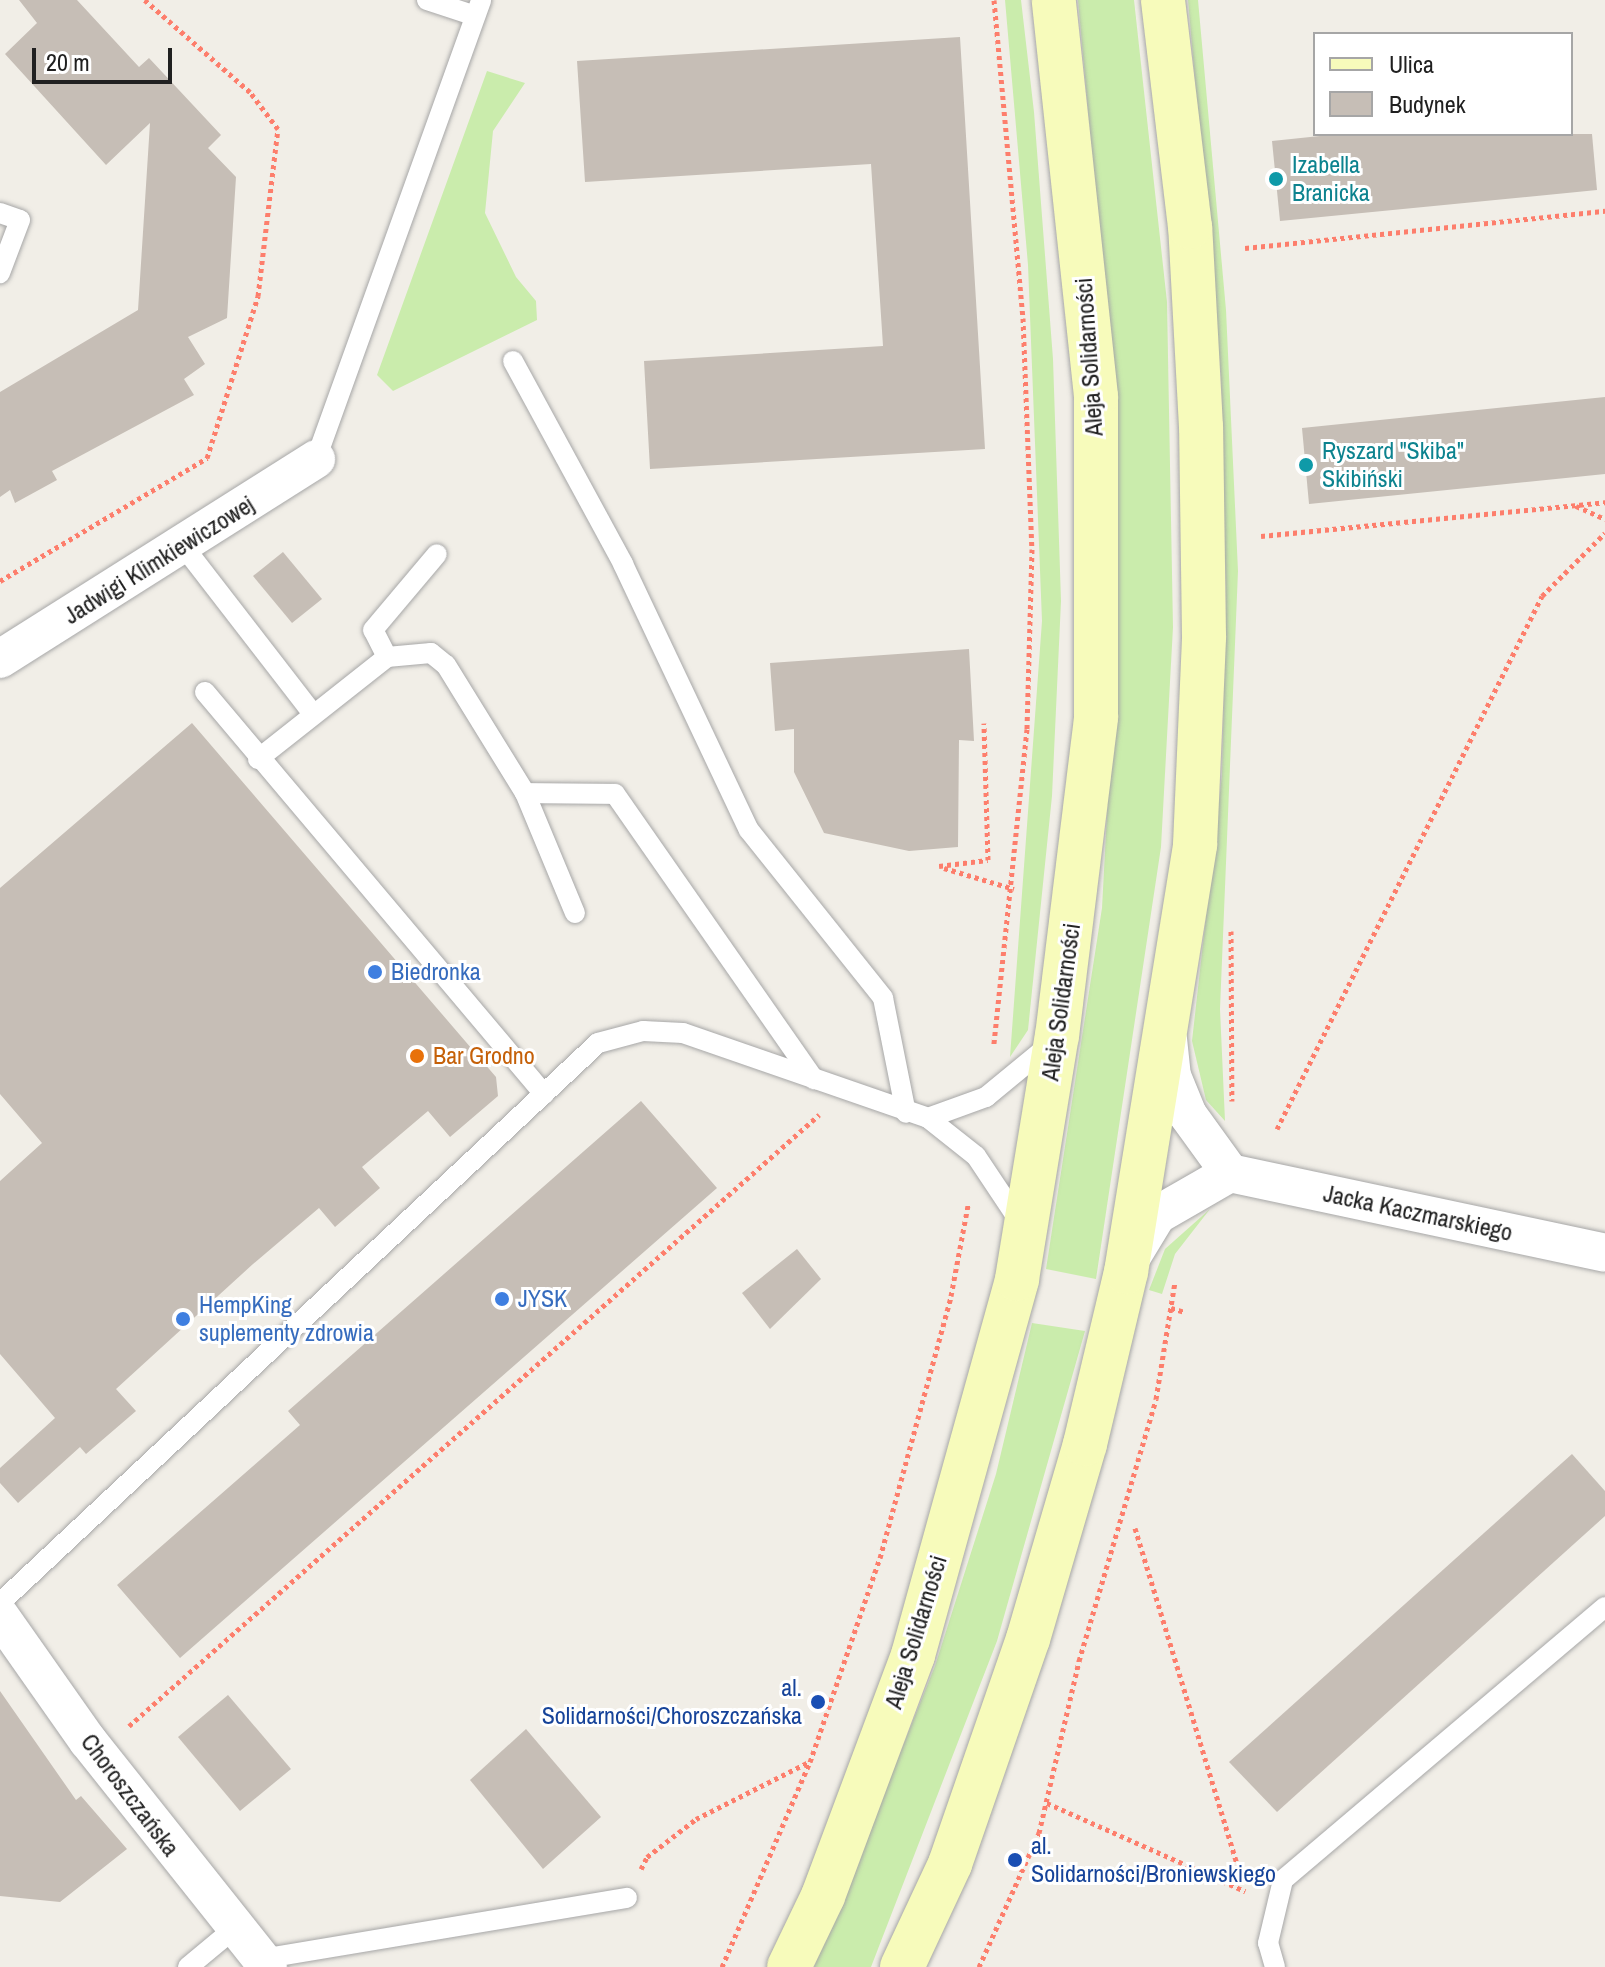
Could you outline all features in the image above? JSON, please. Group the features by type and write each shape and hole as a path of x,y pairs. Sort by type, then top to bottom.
{"main road":[{"name":"Aleja Solidarności","path":"789,1967 823,1896 913,1655 1026,1232 1057,1036 1096,717 1096,396 1054,0"},
{"path":"902,1967 950,1864 1028,1639 1085,1444 1126,1272 1168,1036 1195,845 1204,636 1191,242 1163,0"}],"street":[{"name":"Jadwigi Klimkiewiczowej","path":"0,659 184,547 316,459"},
{"path":"1126,1272 1137,1241 1157,1215 1230,1173 1188,1115 1172,1076 1168,1036"},
{"name":"Jacka Kaczmarskiego","path":"1230,1173 1605,1253"},
{"name":"Choroszczańska","path":"0,1616 98,1754 264,1963"}],"lane":[{"path":"316,459 477,8 427,0"},
{"path":"0,213 20,220 0,273"},
{"path":"513,361 623,564 749,830 883,998 906,1113"},
{"path":"184,547 313,714"},
{"path":"387,657 373,630 437,554"},
{"path":"258,759 387,657 431,653 446,665 525,793 575,913"},
{"path":"205,692 258,759 544,1094"},
{"path":"525,793 615,794 814,1079"},
{"path":"0,1603 598,1043 643,1031 713,1042 906,1113 928,1118 976,1156 1026,1232"},
{"path":"928,1118 986,1097 1057,1036"},
{"path":"1275,1967 1268,1943 1283,1880 1605,1607"},
{"path":"264,1963 627,1898"},
{"path":"188,1967 235,1928"}],"path":[{"path":"0,581 207,458 258,296 278,129 250,92 145,0"},
{"path":"986,1097 1014,889 1032,549 1023,318 994,0"},
{"path":"1245,248 1605,211"},
{"path":"1261,536 1605,502"},
{"path":"1575,505 1605,519"},
{"path":"1277,1129 1542,596 1605,533"},
{"path":"984,723 988,860 939,866 1014,889"},
{"path":"98,1754 792,1144 842,1089"},
{"path":"722,1967 810,1762 880,1558 951,1296 976,1156"},
{"path":"979,1967 1047,1803 1079,1661 1156,1399 1166,1336"},
{"path":"1047,1803 1222,1877 1238,1867 1135,1528"},
{"path":"627,1898 647,1857 696,1819 810,1762"}],"green space":[{"path":"1005,0 1021,0 1034,112 1053,359 1061,601 1052,796 1028,1030 1010,1057 1042,621 1028,265"},
{"path":"1078,0 1134,0 1167,302 1173,627 1161,847 1096,1279 1046,1269 1102,908 1117,626 1110,352"},
{"path":"1188,0 1198,0 1226,310 1238,571 1220,1009 1225,1121 1206,1100 1192,1041 1222,775 1226,601 1221,377"},
{"path":"487,71 525,83 493,131 485,213 516,277 536,301 537,320 393,391 377,375"},
{"path":"1210,1209 1175,1254 1162,1294 1149,1290 1165,1249"},
{"path":"1032,1323 1085,1331 997,1641 871,1967 814,1967 935,1666 996,1474"}],"building":[{"path":"19,0 77,0 139,67 149,58 221,135 208,148 236,177 227,318 188,337 205,364 184,379 194,395 52,471 57,480 15,503 10,490 0,497 0,392 138,310 150,123 106,165 5,54 37,23"},
{"path":"960,37 985,449 650,469 644,361 883,346 871,164 585,182 577,61"},
{"path":"1592,134 1597,190 1280,221 1272,141 1320,136"},
{"path":"1605,397 1605,474 1309,504 1302,428"},
{"path":"283,552 322,599 292,623 253,576"},
{"path":"969,649 974,741 959,740 958,847 909,851 824,833 794,772 794,729 775,731 770,663"},
{"path":"192,723 496,1077 498,1096 450,1137 428,1111 362,1167 380,1188 335,1227 319,1208 253,1264 116,1389 136,1411 86,1454 80,1447 18,1503 0,1483 0,1468 55,1418 0,1354 0,1181 42,1143 0,1094 0,888"},
{"name":"JYSK","path":"641,1101 717,1188 180,1658 117,1585 300,1425 288,1411"},
{"path":"797,1249 821,1279 770,1329 742,1293"},
{"path":"1572,1454 1605,1491 1605,1516 1277,1812 1229,1762"},
{"path":"0,1691 76,1800 81,1796 127,1849 60,1902 0,1896"},
{"path":"228,1695 291,1769 240,1811 178,1737"},
{"path":"526,1729 601,1817 543,1869 470,1780"}],"place":[{"name":"Izabella Branicka","path":"1276,179"},
{"name":"Ryszard \"Skiba\" Skibiński","path":"1306,465"},
{"name":"Biedronka","path":"375,972"},
{"name":"Bar Grodno","path":"417,1056"},
{"name":"JYSK","path":"502,1299"},
{"name":"HempKing suplementy zdrowia","path":"183,1319"},
{"name":"al. Solidarności/Choroszczańska","path":"818,1702"},
{"name":"al. Solidarności/Broniewskiego","path":"1015,1860"}]}
